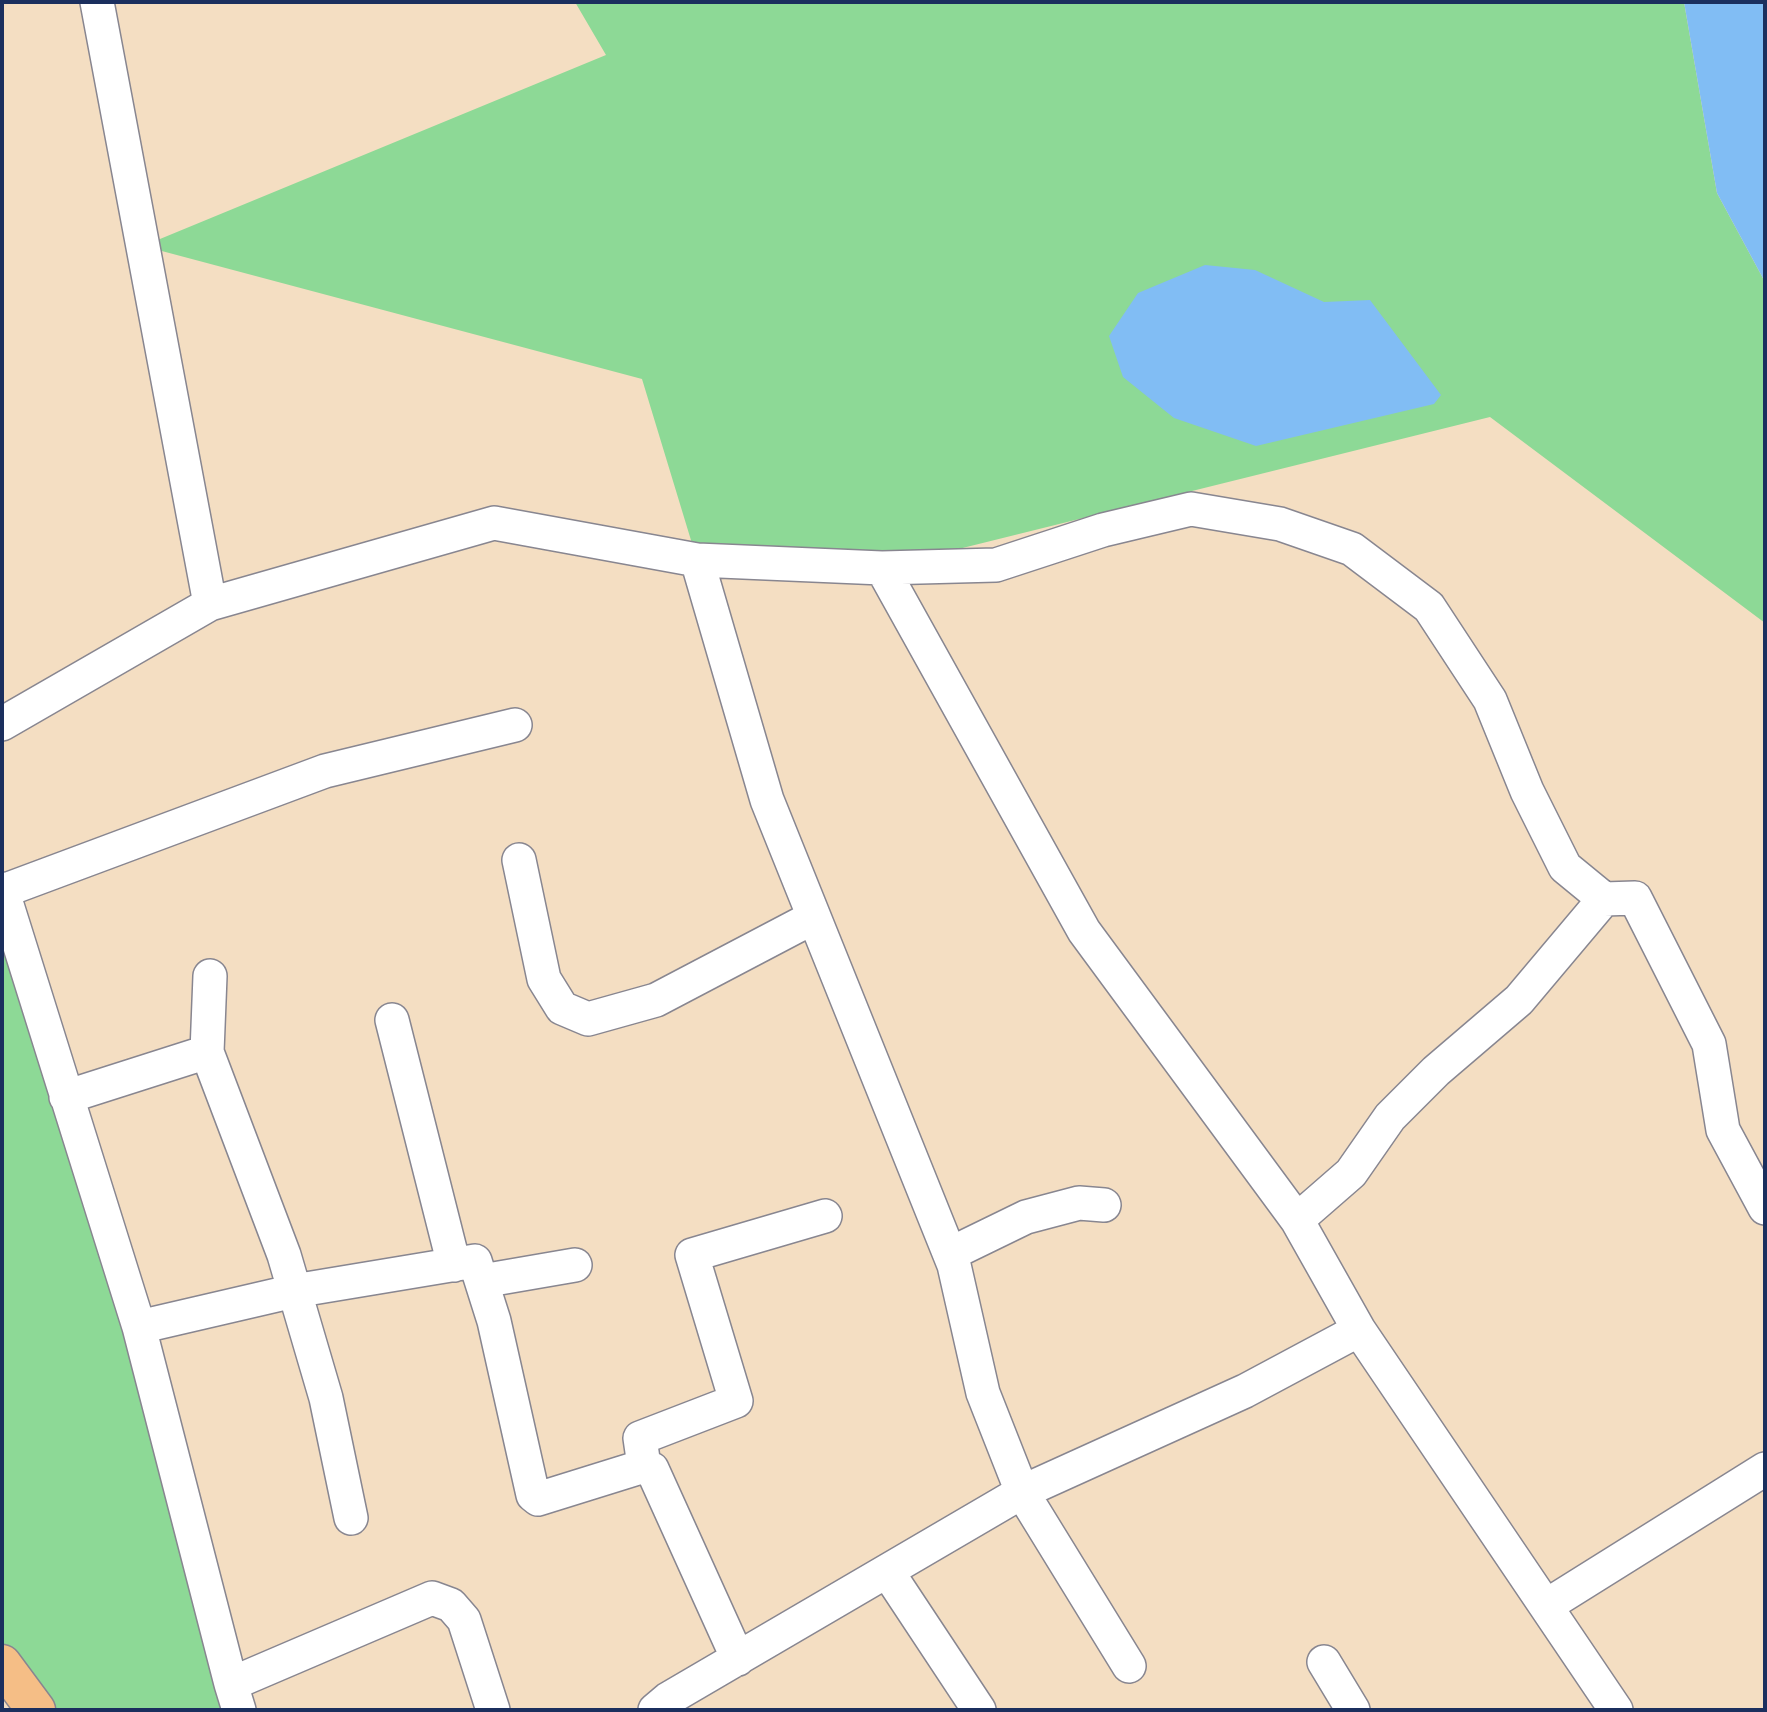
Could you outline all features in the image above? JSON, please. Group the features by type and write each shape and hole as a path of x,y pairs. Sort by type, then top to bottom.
{"highway":[{"path":"2,1664 36,1710"}],"street":[{"path":"97,2 210,604"},
{"path":"2,724 210,604 494,523 697,560 882,568 996,565 1102,530 1191,509 1280,524 1352,549 1429,607 1490,700 1527,791 1565,867 1604,899 1635,898 1709,1044 1723,1130 1765,1208"},
{"path":"697,560 767,800 950,1254 982,1393 1022,1492 1129,1666"},
{"path":"882,568 1084,931 1297,1220 1359,1329 1616,1710"},
{"path":"494,1710 464,1620 451,1605 432,1598 235,1697 139,1327 2,890 325,771 515,725"},
{"path":"519,860 544,979 562,1008 588,1019 656,1000 814,917"},
{"path":"1297,1220 1351,1173 1390,1117 1436,1071 1519,1000 1604,899"},
{"path":"210,976 207,1052 284,1255 326,1398 351,1518"},
{"path":"391,1020 468,1273 494,1321 533,1494 538,1499 644,1466 652,1469 738,1660"},
{"path":"66,1097 207,1052"},
{"path":"950,1254 1026,1217 1079,1203 1104,1205"},
{"path":"644,1466 640,1438 736,1401 692,1255 825,1216"},
{"path":"139,1327 294,1291 575,1265"},
{"path":"655,1710 668,1699 1022,1492 1245,1391 1359,1329"},
{"path":"1546,1606 1765,1469"},
{"path":"887,1571 979,1710"},
{"path":"1324,1662 1353,1710"}],"green space":[{"path":"575,2 1684,2 1717,193 1765,282 1765,623 1490,417 882,568 697,560 642,379 143,246 606,55"},
{"path":"2,922 239,1710 36,1710 2,1664"}],"water":[{"path":"1684,2 1765,2 1765,282 1717,193"},
{"path":"1205,265 1255,270 1324,302 1370,300 1441,395 1434,404 1256,446 1174,418 1123,377 1109,336 1138,293"}]}
